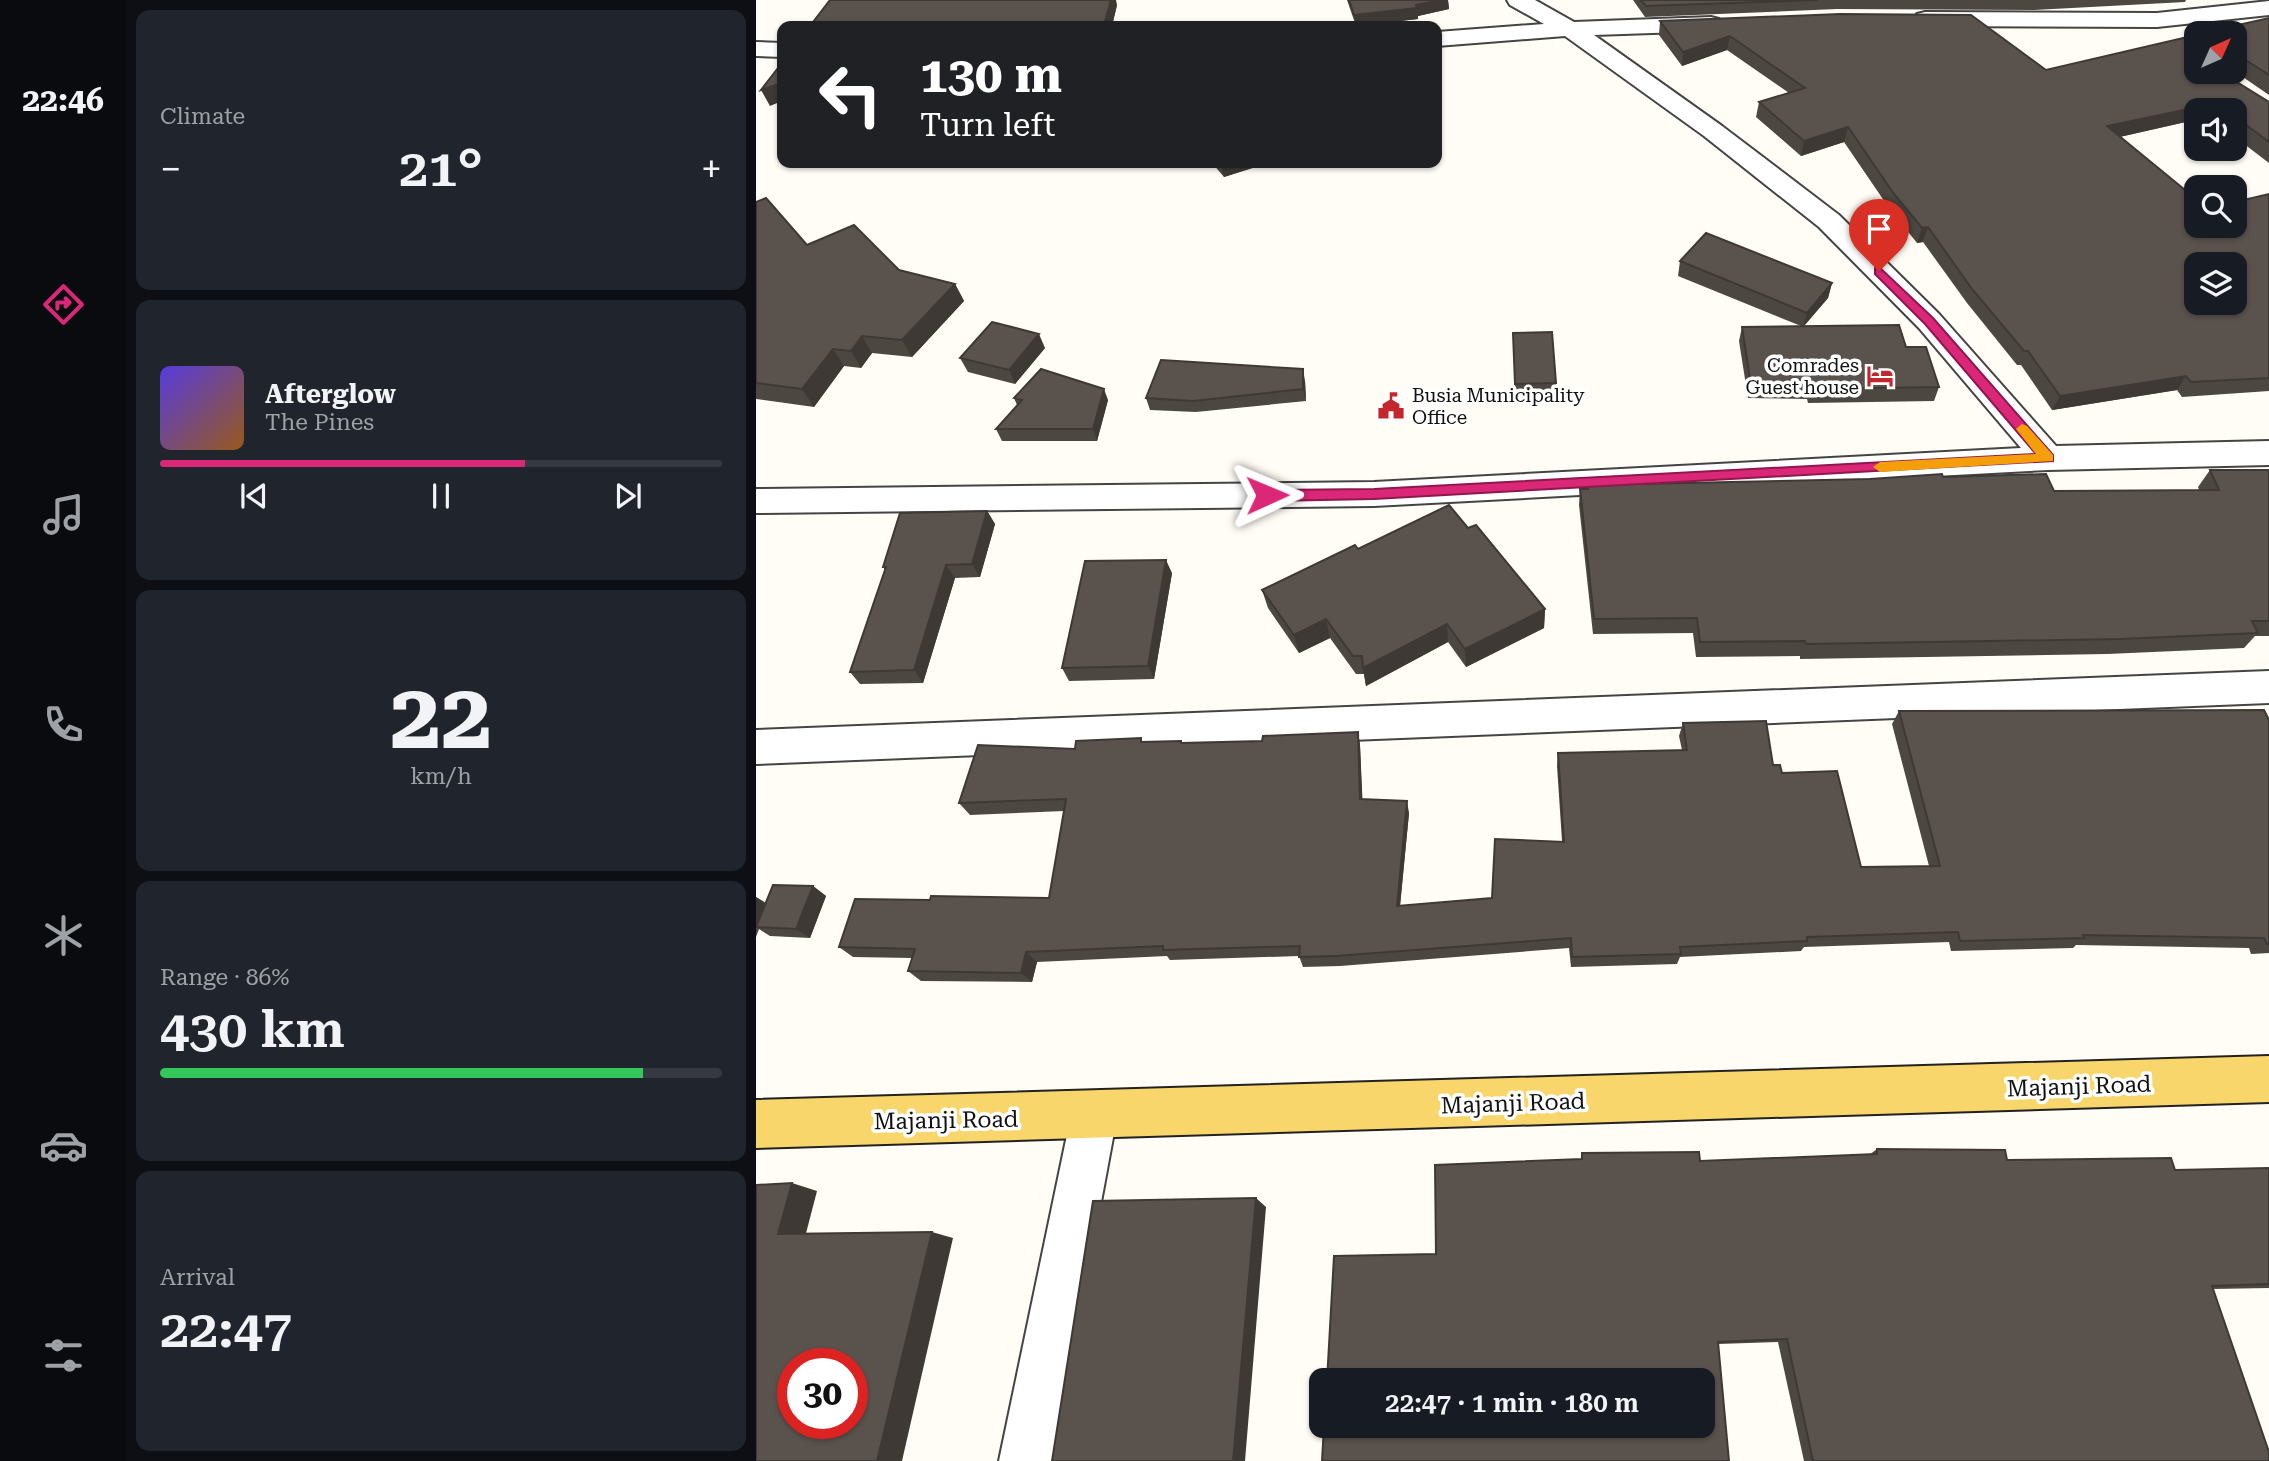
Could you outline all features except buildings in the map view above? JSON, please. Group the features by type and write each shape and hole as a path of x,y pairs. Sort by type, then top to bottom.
{"main road":[{"name":"Majanji Road","path":"756,1124 2269,1079"}],"street":[{"path":"1518,0 1570,29 1713,131 1829,221 1929,321 2048,458"},
{"path":"1907,19 2157,20 2269,8"},
{"path":"1442,39 1570,29 1730,23"},
{"path":"756,48 777,50"},
{"path":"756,501 1374,494 2048,458 2269,453"},
{"path":"756,747 2269,687"},
{"path":"1026,1461 1094,1116"}],"slow traffic":[{"path":"1880,467 2048,458 2022,429"}],"place":[{"name":"Comrades Guest house","path":"1880,376"},
{"name":"Busia Municipality Office","path":"1391,406"}],"route":[{"path":"1267,495 1374,494 2048,458 1929,321 1879,271"}]}
